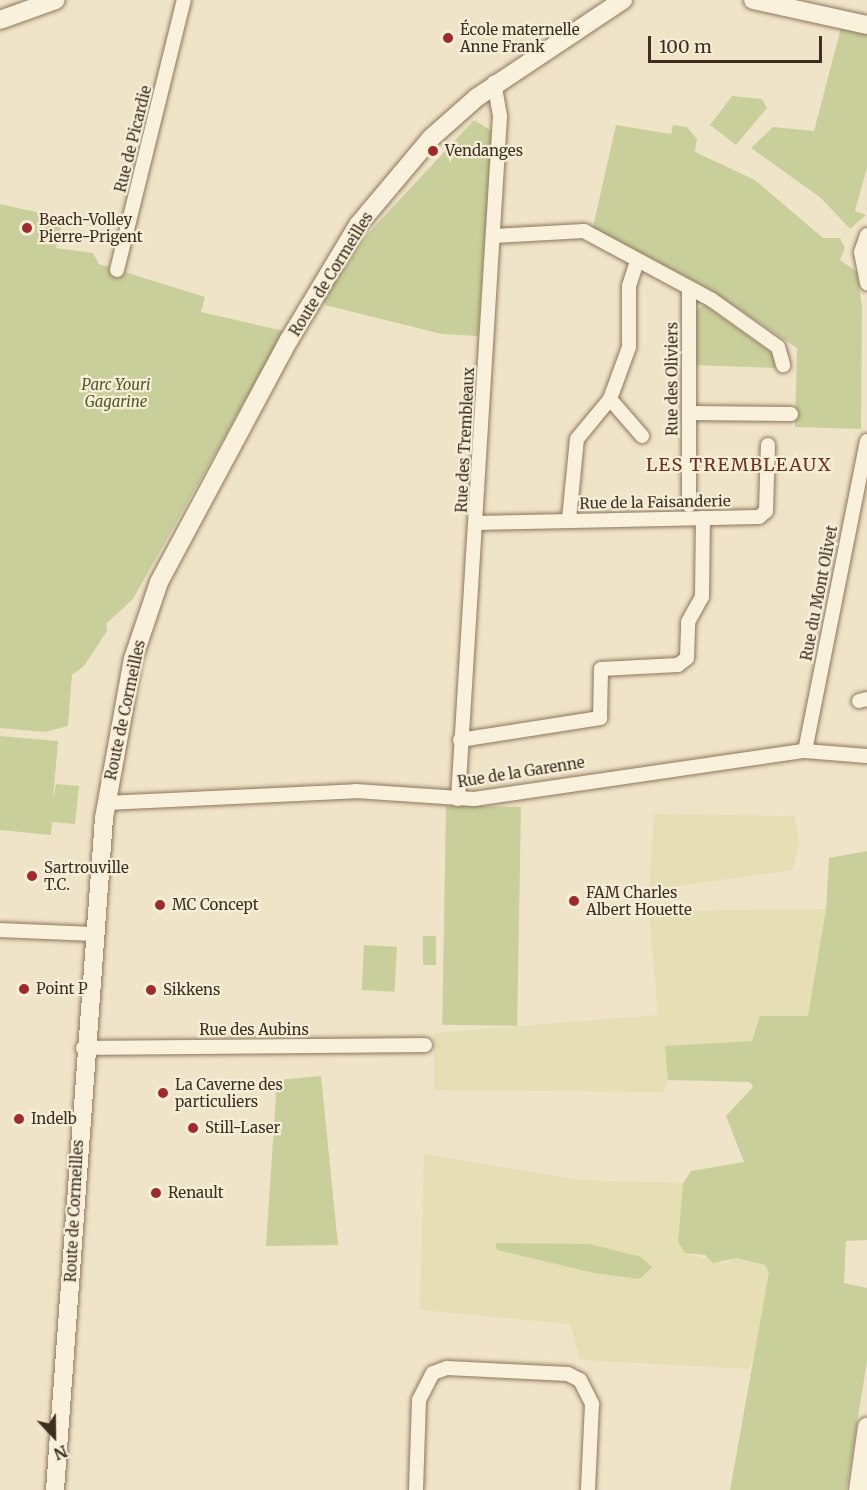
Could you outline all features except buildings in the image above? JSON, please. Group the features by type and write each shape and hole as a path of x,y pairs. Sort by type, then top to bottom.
{"main road":[{"path":"0,20 56,0"},
{"name":"Route de Cormeilles","path":"55,1490 83,1048 106,803 147,616 252,407 358,225 431,138 494,83 622,0"},
{"path":"753,0 867,25"},
{"path":"858,1490 867,1427"}],"street":[{"path":"173,0 180,16"},
{"name":"Rue de Picardie","path":"117,270 184,0"},
{"name":"Rue des Trembleaux","path":"458,799 494,236 500,116 494,83"},
{"path":"494,236 584,231 689,290 778,347 783,364"},
{"path":"867,235 861,252 867,283"},
{"path":"569,519 577,439 610,399 629,347 629,286 637,261"},
{"name":"Rue des Oliviers","path":"689,290 689,505"},
{"path":"610,399 642,436"},
{"path":"689,413 791,414"},
{"name":"Rue du Mont Olivet","path":"805,751 867,441"},
{"name":"Rue de la Faisanderie","path":"476,522 759,517 766,511 768,445"},
{"path":"460,740 600,718 601,669 678,665 687,658 688,622 702,597 703,518"},
{"name":"Rue de la Garenne","path":"106,803 356,791 458,799 805,751 867,756"},
{"path":"0,930 93,934"},
{"name":"Rue des Aubins","path":"83,1048 425,1045"},
{"path":"416,1490 419,1400 434,1373 447,1368 568,1374 580,1380 592,1404 588,1490"}],"shaded area":[{"path":"654,814 795,816 799,844 793,870 649,890"},
{"path":"826,909 808,1016 761,1016 752,1041 666,1046 668,1080 663,1092 434,1090 434,1033 658,1015 649,911"},
{"path":"424,1154 579,1180 683,1183 678,1242 685,1253 724,1263 737,1258 765,1265 769,1272 768,1296 750,1369 580,1360 570,1324 420,1310"}],"green space":[{"path":"841,28 867,34 867,168 855,211 866,215 850,229 821,198 751,148 773,127 814,131"},
{"path":"732,96 762,99 767,108 736,145 710,125"},
{"path":"474,120 492,131 478,336 442,334 325,305 324,297 361,241"},
{"path":"616,125 671,134 673,125 687,127 697,139 695,152 755,180 823,238 840,238 845,248 840,260 857,272 862,307 861,429 795,427 797,348 711,290 593,227"},
{"name":"Parc Youri Gagarine","path":"0,204 63,218 56,248 93,253 99,264 205,297 201,312 284,331 133,599 106,624 107,631 84,666 72,675 68,726 45,732 0,728"},
{"path":"704,305 773,354 775,368 692,365 692,314"},
{"path":"0,736 58,741 53,800 56,784 79,786 75,824 52,822 51,835 0,830"},
{"path":"446,806 521,807 517,1026 442,1025"},
{"path":"867,851 867,1240 846,1241 844,1283 867,1288 867,1362 846,1490 730,1490 769,1272 765,1265 737,1258 713,1263 705,1255 685,1253 678,1242 683,1183 691,1171 744,1162 726,1116 753,1087 750,1082 668,1080 665,1046 752,1041 760,1016 808,1016 826,909 829,858"},
{"path":"423,936 436,936 436,965 423,965"},
{"path":"364,945 397,947 395,992 362,990"},
{"path":"321,1076 338,1245 266,1246 277,1080"},
{"path":"495,1243 589,1244 641,1257 652,1267 640,1279 594,1273 497,1250"}],"place":[{"name":"École maternelle Anne Frank","path":"448,38"},
{"name":"Vendanges","path":"433,151"},
{"name":"Beach-Volley Pierre-Prigent","path":"27,228"},
{"name":"Sartrouville T.C.","path":"32,876"},
{"name":"FAM Charles Albert Houette","path":"574,901"},
{"name":"MC Concept","path":"160,905"},
{"name":"Point P","path":"24,989"},
{"name":"Sikkens","path":"151,990"},
{"name":"La Caverne des particuliers","path":"163,1093"},
{"name":"Indelb","path":"19,1119"},
{"name":"Still-Laser","path":"193,1128"},
{"name":"Renault","path":"156,1193"}],"district":[{"name":"LES TREMBLEAUX","path":"739,465"}]}
